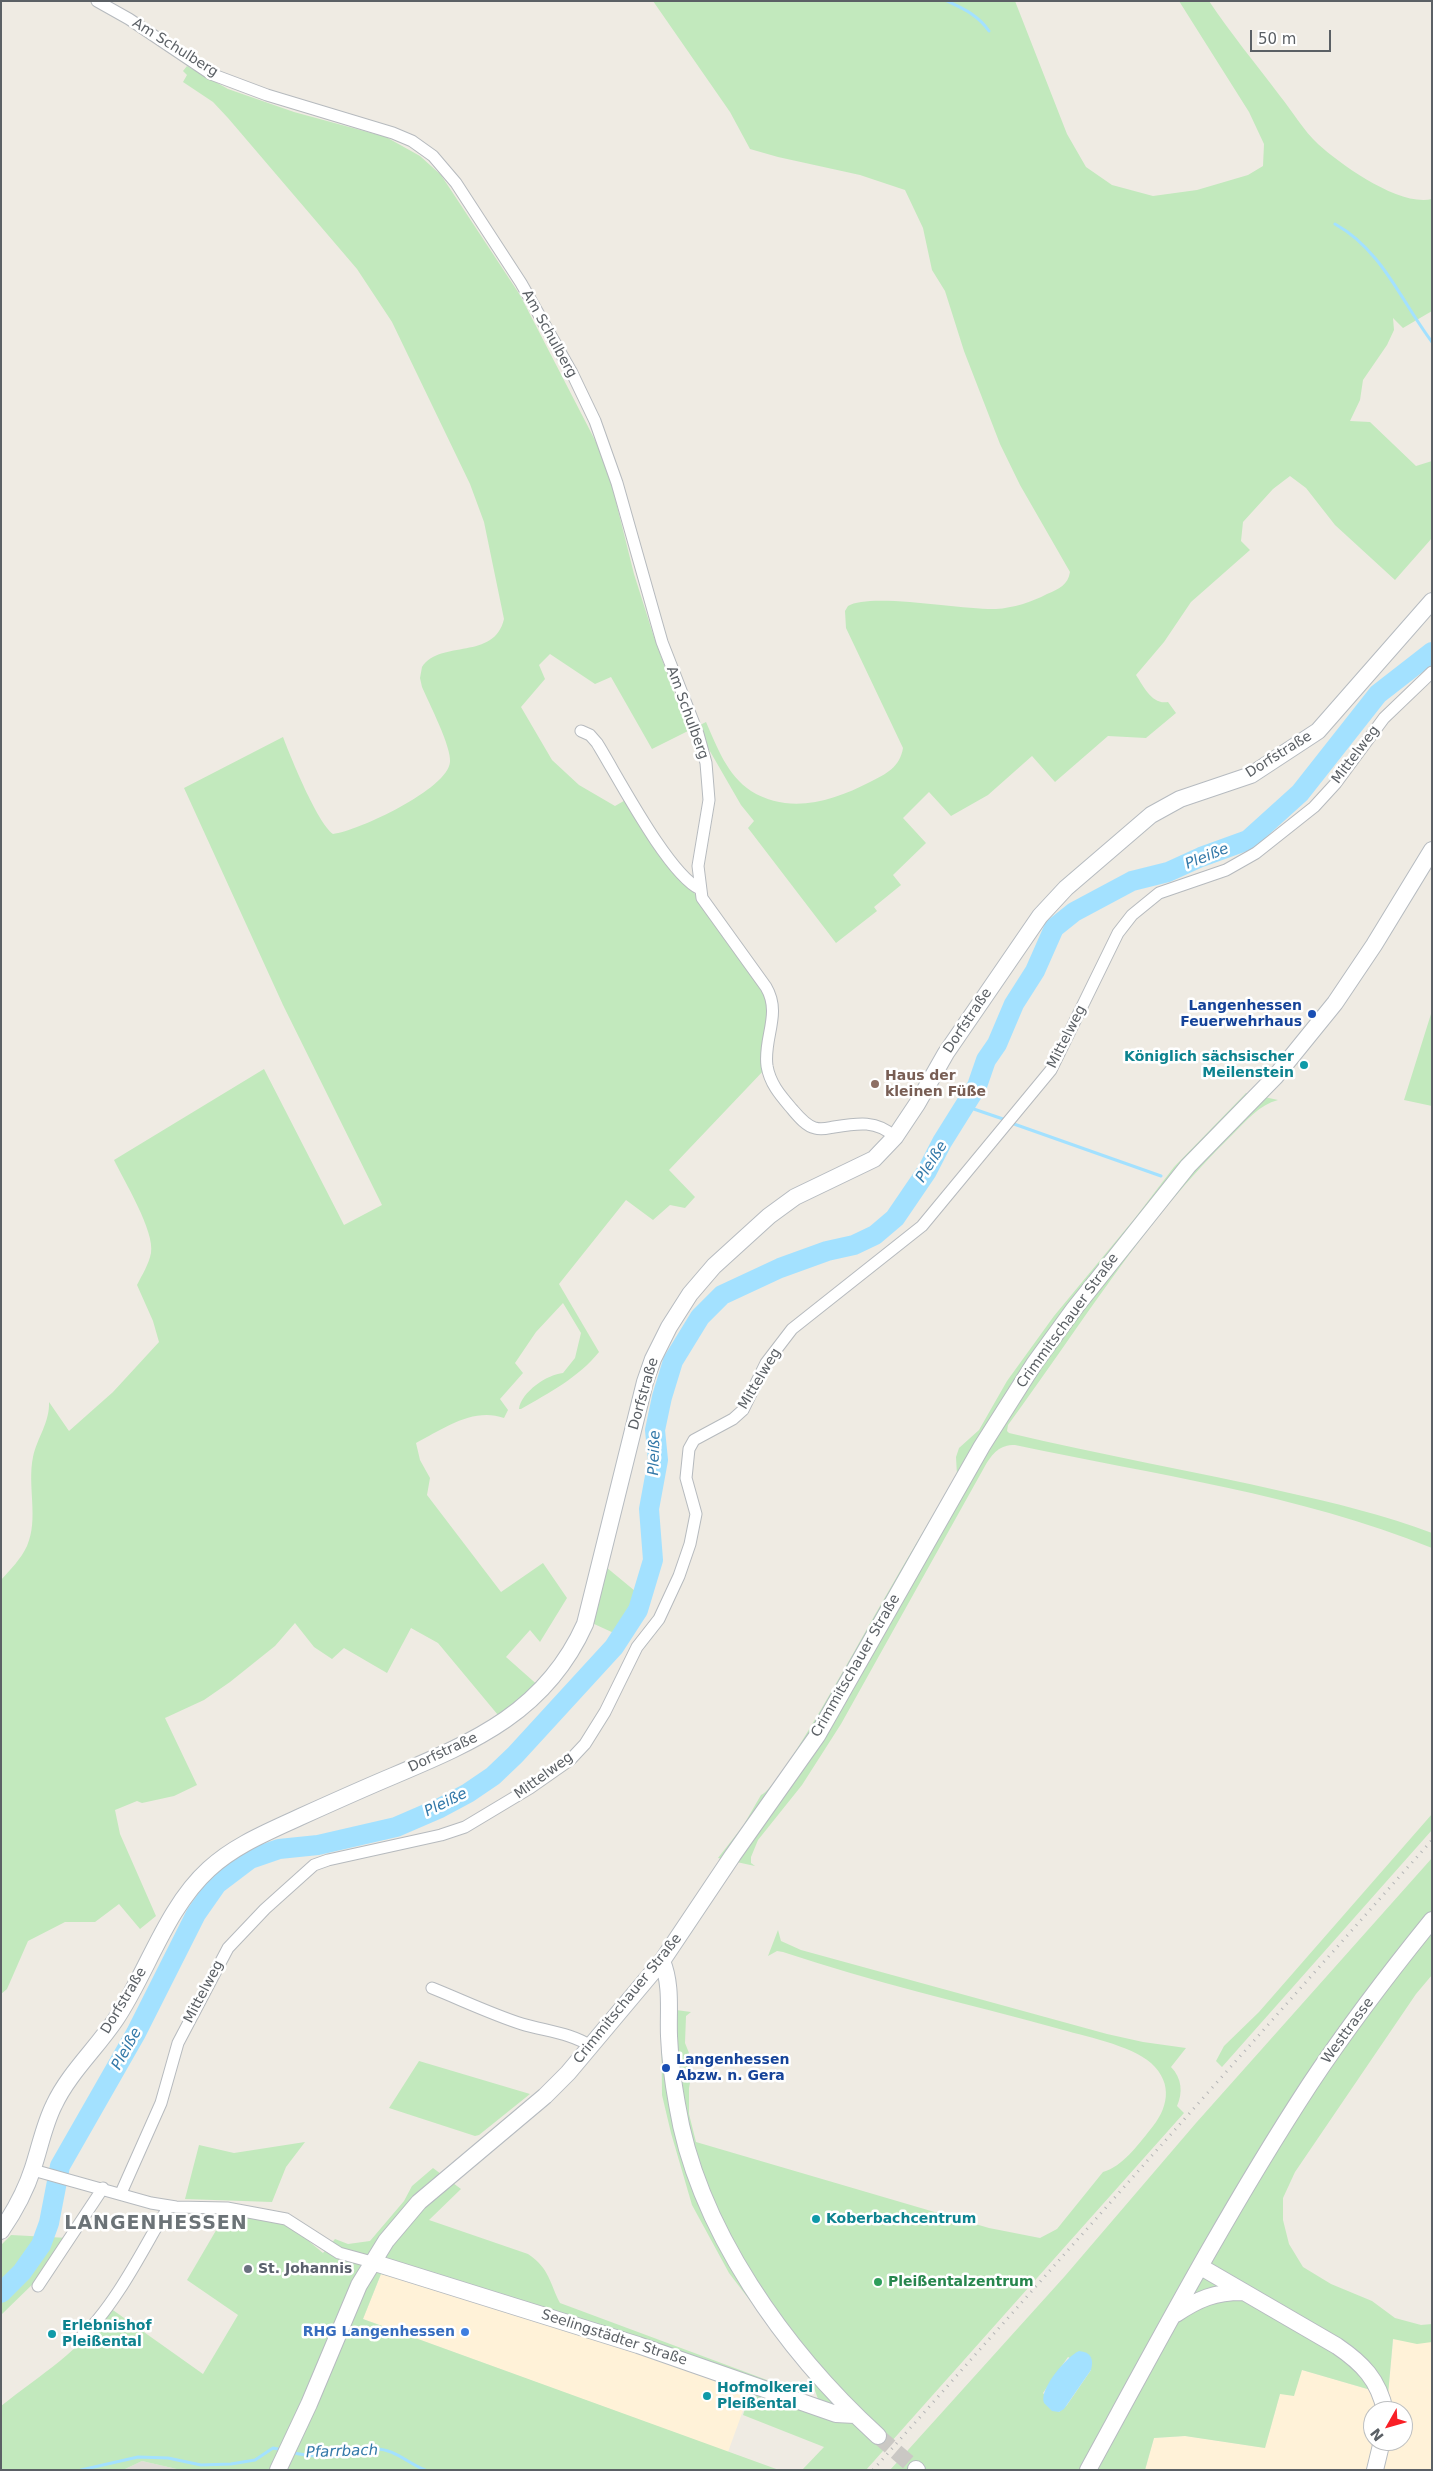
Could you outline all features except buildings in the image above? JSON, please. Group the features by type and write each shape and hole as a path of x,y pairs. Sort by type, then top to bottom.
{"street":[{"name":"Am Schulberg","path":"97,1 129,19 211,74 250,89 393,133 412,141 433,156 456,183 535,307 576,381 601,437 662,642 698,734 706,763 709,800 698,866 700,889 706,905 770,995 774,1016 767,1062 771,1079 782,1098 797,1115 815,1128 870,1124 886,1128 895,1137"},
{"name":"Dorfstraße","path":"1,2231 21,2197 39,2172 46,2120 55,2103 76,2069 116,2019 178,1908 207,1871 243,1844 452,1751 504,1722 524,1706 559,1670 576,1644 585,1624 653,1360 674,1319 690,1294 714,1266 769,1216 795,1197 874,1158 895,1137 917,1104 946,1053 1047,906 1151,816 1180,799 1251,775 1318,731 1432,601"},
{"name":"Mittelweg","path":"121,2193 160,2104 178,2043 228,1948 244,1929 314,1865 464,1827 530,1788 577,1753 593,1732 637,1648 659,1619 679,1576 690,1544 696,1514 686,1478 689,1449 694,1440 739,1414 743,1410 766,1363 792,1329 910,1236 943,1201 1051,1070 1118,934 1132,915 1159,893 1226,870 1256,853 1314,807 1336,783 1384,718 1432,672"},
{"name":"Am Schulberg","path":"581,731 598,743 656,841 687,881 700,889"},
{"name":"Crimmitschauer Straße","path":"280,2465 294,2437 348,2308 372,2262 401,2221 419,2202 545,2096 592,2047 662,1962 733,1855 817,1736 982,1446 1034,1364 1074,1309 1188,1166 1280,1071 1335,1003 1374,945 1432,850"},
{"name":"Westtrasse","path":"1088,2470 1201,2266 1310,2084 1432,1920"},
{"path":"662,1962 669,1984 670,2038 677,2106 694,2171 728,2244 763,2305 807,2363 855,2415 878,2436"},
{"path":"432,1988 485,2011 523,2025 577,2039 592,2047"},
{"path":"39,2172 168,2206 227,2208 286,2219 339,2252 372,2262"},
{"path":"38,2286 103,2188"},
{"path":"80,2338 98,2320 127,2277 168,2206"},
{"name":"Seelingstädter Straße","path":"372,2262 638,2345 836,2414 855,2415"},
{"path":"1201,2266 1242,2292 1337,2346 1359,2362 1371,2375 1378,2388 1381,2401"},
{"path":"1174,2315 1205,2296 1225,2292 1242,2292"},
{"path":"1376,2470 1380,2451"}],"shaded area":[{"path":"381,2274 556,2318 753,2383 728,2452 363,2319"},
{"path":"1395,2322 1432,2328 1432,2470 1145,2470 1154,2438 1185,2436 1265,2448 1280,2394 1302,2370 1388,2395"},
{"path":"142,2461 181,2470 123,2470"}],"green space":[{"path":"653,1 1015,1 1067,134 1086,167 1112,185 1153,196 1197,190 1248,175 1263,166 1264,144 1249,112 1179,1 1209,1 1303,127 1328,153 1356,173 1388,191 1419,200 1432,199 1432,311 1403,328 1393,318 1394,330 1387,345 1363,380 1360,400 1350,421 1370,422 1416,466 1432,461 1432,538 1395,580 1335,525 1306,488 1290,476 1273,489 1243,522 1241,541 1250,550 1191,602 1164,642 1136,675 1145,690 1153,698 1157,701 1168,702 1176,713 1146,738 1108,736 1055,782 1032,756 988,795 951,816 929,792 903,818 926,843 893,875 901,885 874,907 877,911 836,943 748,828 754,821 741,805 696,727 706,722 724,760 735,777 751,791 766,798 796,804 811,803 826,800 856,789 891,769 899,760 903,748 846,628 845,611 848,606 859,602 896,601 981,609 1016,606 1029,602 1062,586 1070,572 1020,485 1000,444 964,351 945,291 932,270 923,228 905,190 860,175 750,149 730,112"},
{"path":"187,66 228,89 294,112 386,137 420,156 441,175 520,295 597,444 609,474 634,574 653,634 688,731 652,749 611,677 595,684 550,654 539,665 545,679 521,707 552,760 579,785 615,806 629,798 686,882 769,995 766,1068 669,1170 695,1197 685,1208 670,1205 653,1220 626,1200 559,1284 599,1352 591,1361 563,1384 519,1409 530,1390 543,1380 563,1373 575,1358 581,1333 563,1303 536,1332 515,1363 523,1373 500,1399 508,1410 504,1418 492,1415 470,1417 458,1421 416,1443 420,1460 430,1478 427,1495 501,1592 543,1563 567,1598 540,1642 530,1630 506,1657 541,1688 503,1721 438,1643 411,1628 387,1673 344,1648 332,1659 314,1647 295,1623 275,1646 230,1682 204,1700 165,1718 197,1785 174,1796 142,1803 137,1801 115,1810 120,1834 156,1916 140,1929 119,1904 95,1922 65,1922 28,1941 7,1989 1,1994 1,1580 22,1555 30,1536 33,1514 31,1479 33,1457 45,1423 49,1402 69,1431 113,1392 159,1342 153,1321 137,1285 147,1265 151,1253 151,1244 144,1219 114,1160 264,1069 344,1225 382,1205 283,1005 184,788 283,737 312,804 333,834 362,825 400,807 419,796 434,784 445,773 450,762 450,755 444,736 422,687 420,678 422,667 431,659 441,654 479,645 490,640 498,632 504,619 484,522 470,484 392,322 357,269 228,118 213,102 183,82 187,75 183,71"},
{"path":"1432,1014 1432,1106 1404,1100"},
{"path":"1246,1093 1278,1100 1265,1105 1248,1118 1201,1167 1171,1202 1114,1275 1008,1425 1007,1431 1044,1441 1251,1484 1359,1510 1432,1533 1432,1548 1330,1513 1278,1500 1015,1445 1005,1446 994,1454 985,1466 841,1724 802,1785 758,1840 751,1857 751,1863 755,1866 718,1858 743,1826 761,1795 771,1786 785,1767 822,1708 957,1475 956,1457 959,1448 979,1430 1007,1381 1054,1316 1135,1218 1174,1167"},
{"path":"606,1567 635,1591 633,1606 616,1634 592,1623"},
{"path":"1432,1814 1432,1830 1222,2067 1216,2061 1224,2046 1259,2012"},
{"path":"1432,1858 1432,1975 1416,1994 1295,2172 1283,2198 1283,2220 1289,2244 1303,2267 1331,2284 1372,2301 1395,2318 1421,2325 1432,2324 1432,2342 1417,2344 1393,2339 1388,2395 1302,2370 1294,2396 1280,2394 1265,2448 1185,2436 1154,2438 1145,2470 890,2470 1065,2276 1196,2123","holes":["1068,2357 1091,2370 1067,2405 1059,2412 1043,2393"]},
{"path":"778,1930 781,1941 801,1950 1107,2034 1143,2042 1186,2048 1171,2067 1175,2071 1181,2091 1177,2106 1184,2113 866,2470 802,2470 824,2447 743,2415 753,2383 556,2318 381,2274 363,2319 779,2470 181,2470 142,2461 123,2470 1,2470 1,2406 74,2349 99,2323 110,2308 203,2374 238,2315 187,2280 218,2227 232,2214 273,2220 293,2228 323,2253 335,2239 348,2244 370,2241 404,2201 412,2186 433,2168 461,2189 429,2220 528,2254 545,2271 560,2303 818,2399 812,2382 729,2273 692,2205 662,2095 661,2008 691,2012 686,2016 685,2043 689,2053 692,2072 689,2088 689,2114 696,2142 989,2228 1040,2238 1057,2229 1103,2172 1117,2165 1129,2155 1161,2114 1166,2096 1163,2079 1151,2063 1132,2051 1093,2038 884,1983 783,1952 777,1951 768,1956"},
{"path":"419,2061 530,2094 479,2135 475,2136 389,2108"},
{"path":"305,2142 286,2167 272,2202 185,2199 199,2145 234,2153"},
{"path":"11,2235 68,2238 38,2279 1,2315 1,2245"}],"water":[{"path":"1079,2351 1091,2357 1091,2370 1064,2409 1059,2412 1052,2411 1044,2403 1045,2390 1061,2366"}],"waterway":[{"path":"947,1 975,17 989,31"},
{"path":"1335,224 1366,248 1378,262 1390,277 1432,342"},
{"name":"Pleiße","path":"1,2293 22,2272 41,2245 49,2223 60,2166 136,2033 196,1914 217,1884 250,1859 279,1849 318,1845 396,1827 440,1808 468,1793 493,1776 515,1755 614,1647 638,1610 653,1560 649,1509 658,1460 655,1430 662,1397 673,1361 700,1317 722,1295 780,1268 827,1251 854,1245 875,1235 895,1218 927,1171 942,1142 977,1086 986,1060 997,1044 1014,1004 1035,971 1054,928 1074,912 1132,881 1168,872 1201,857 1248,840 1300,793 1378,694 1432,652"},
{"path":"965,1106 1003,1119"},
{"path":"1014,1124 1161,1176"},
{"name":"Pfarrbach","path":"81,2470 138,2457 168,2458 201,2465 231,2464 255,2460 273,2448 283,2450"},
{"name":"Pfarrbach","path":"291,2452 316,2456 335,2456 360,2454 373,2449 382,2449 425,2470"}],"tunnel":[{"path":"878,2436 916,2469"}],"railway":[{"path":"873,2470 1432,1840"}],"place":[{"name":"Langenhessen Feuerwehrhaus","path":"1312,1014"},
{"name":"Königlich sächsischer Meilenstein","path":"1304,1065"},
{"name":"Haus der kleinen Füße","path":"875,1084"},
{"name":"Langenhessen Abzw. n. Gera","path":"666,2068"},
{"name":"Koberbachcentrum","path":"816,2219"},
{"name":"St. Johannis","path":"248,2269"},
{"name":"Pleißentalzentrum","path":"878,2282"},
{"name":"RHG Langenhessen","path":"465,2332"},
{"name":"Erlebnishof Pleißental","path":"52,2334"},
{"name":"Hofmolkerei Pleißental","path":"707,2396"}],"district":[{"name":"LANGENHESSEN","path":"156,2224"}]}
